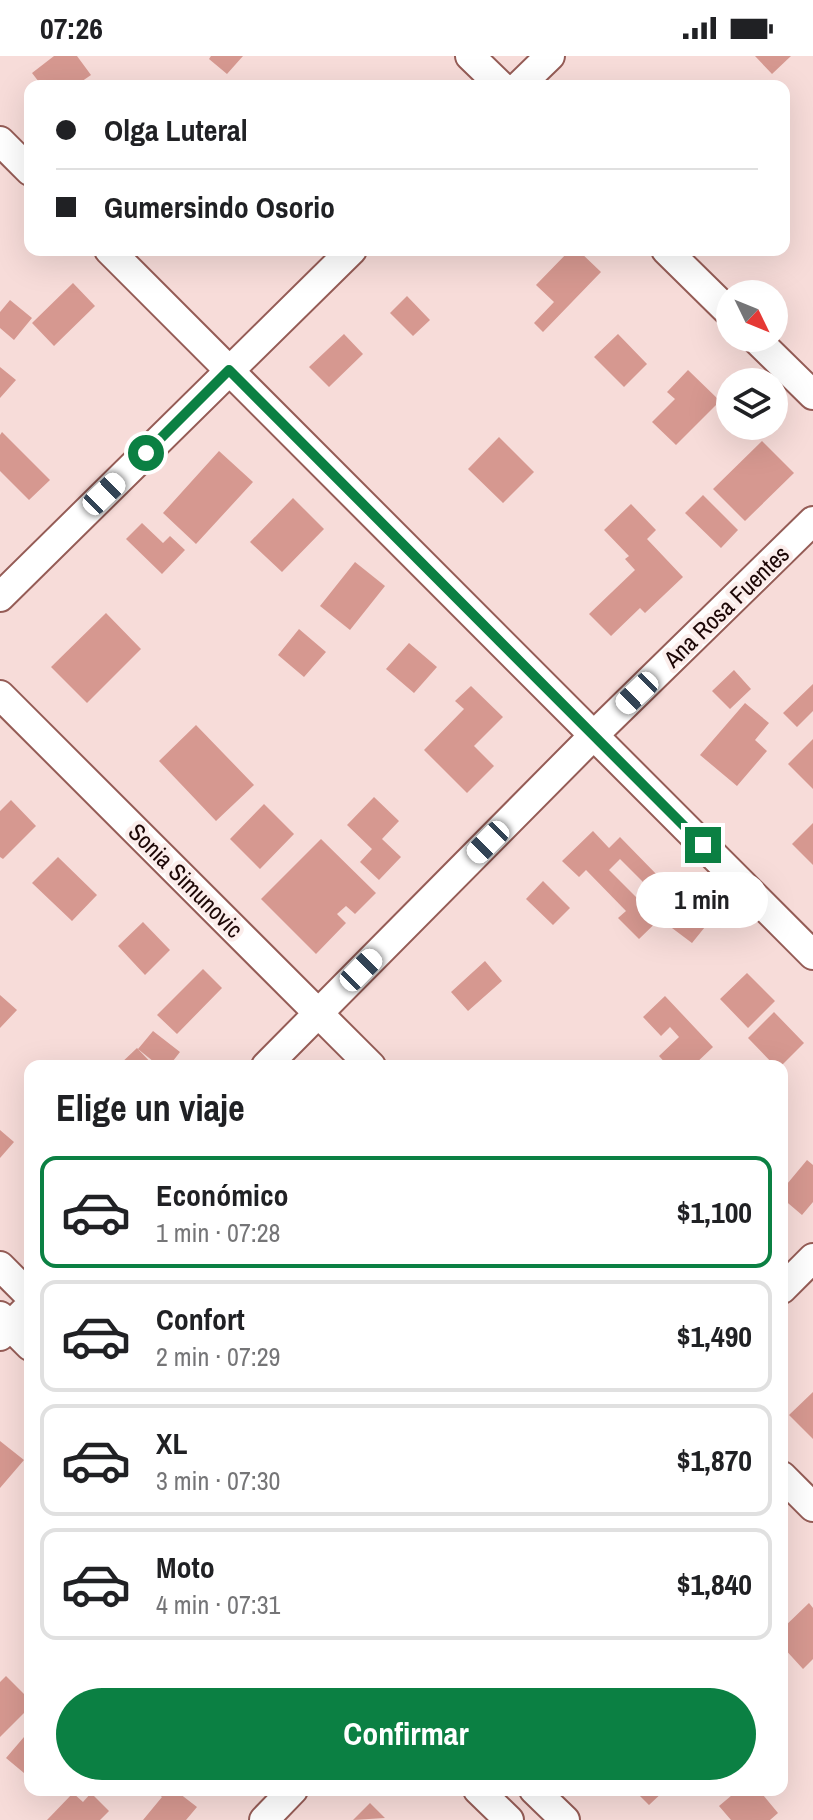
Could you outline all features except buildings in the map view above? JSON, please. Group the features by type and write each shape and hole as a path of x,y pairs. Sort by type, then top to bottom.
{"street":[{"path":"470,56 495,80"},
{"path":"525,80 550,56"},
{"path":"0,141 24,165"},
{"path":"115,256 813,955"},
{"path":"0,597 346,256"},
{"path":"672,256 716,299"},
{"path":"769,352 813,395"},
{"name":"Ana Rosa Fuentes","path":"272,1060 594,735 813,521"},
{"name":"Sonia Simunovic","path":"0,695 365,1060"},
{"path":"788,1283 813,1258"},
{"path":"0,1266 24,1290"},
{"path":"24,1310 3,1326 24,1342"},
{"path":"788,1482 813,1507"},
{"path":"264,1820 287,1796"},
{"path":"484,1796 509,1820"},
{"path":"540,1796 565,1820"}],"route":[{"path":"146,453 229,370 703,845"}]}
